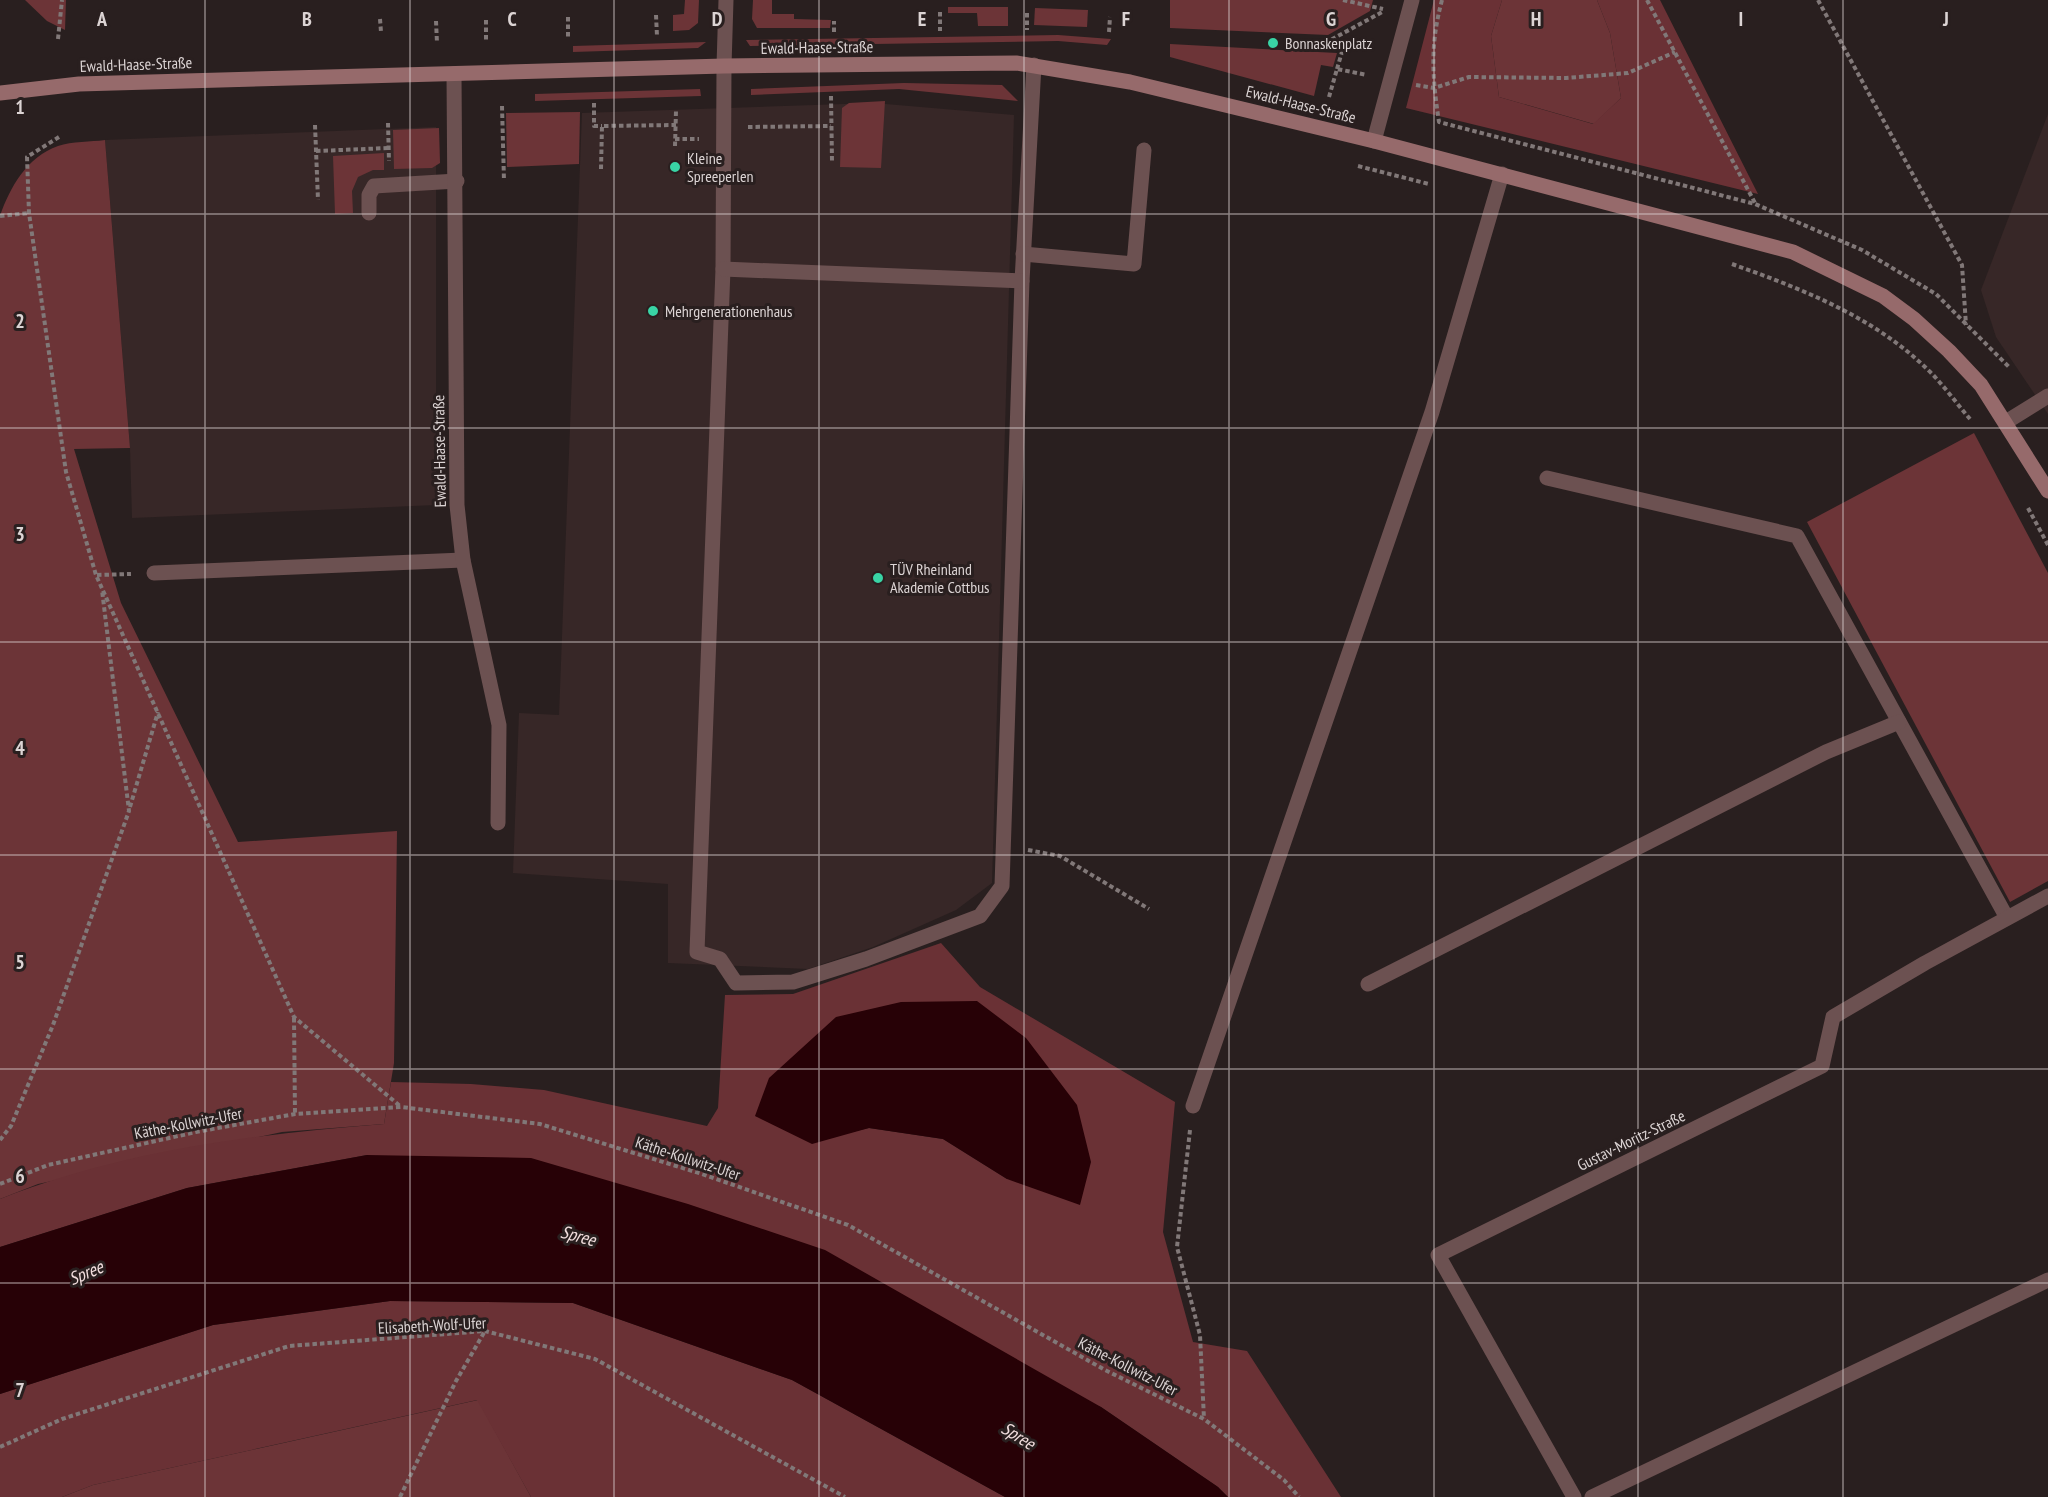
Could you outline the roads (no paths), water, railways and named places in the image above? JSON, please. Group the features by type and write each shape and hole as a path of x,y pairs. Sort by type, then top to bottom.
{"street":[{"path":"726,0 723,269 697,952 720,959 736,983 793,982 866,959 980,916 1002,886 1023,254 1034,64"},
{"path":"1374,141 1412,0"},
{"name":"Ewald-Haase-Straße","path":"0,93 58,85 724,66 1034,64 1130,82 1374,141 1793,252 1850,278 1898,308 1940,343 1981,385 2048,491"},
{"name":"Ewald-Haase-Straße","path":"454,74 457,181 457,505 463,560 499,725 498,823"},
{"path":"1023,254 1134,264 1144,150"},
{"path":"1193,1106 1432,412 1502,174"},
{"path":"369,213 369,195 374,186 457,181"},
{"path":"723,269 1022,281"},
{"path":"2006,422 2048,396"},
{"path":"1547,478 1797,536 2007,918"},
{"path":"154,573 463,560"},
{"path":"1368,984 1826,752 1899,722"},
{"name":"Gustav-Moritz-Straße","path":"1574,1497 1438,1255 1822,1066 1833,1017 2048,896"},
{"path":"1592,1497 2048,1280"}],"water":[{"path":"977,1001 1026,1038 1077,1105 1091,1162 1080,1205 1007,1179 943,1139 869,1128 812,1144 755,1116 769,1078 836,1017 901,1002"},
{"name":"Spree","path":"367,1155 531,1158 688,1204 825,1250 1101,1407 1218,1487 1228,1497 1005,1497 792,1380 573,1303 390,1301 213,1325 0,1394 0,1247 187,1188"}],"place":[{"name":"Bonnaskenplatz","path":"1273,43"},
{"name":"Kleine Spreeperlen","path":"675,167"},
{"name":"Mehrgenerationenhaus","path":"653,311"},
{"name":"TÜV Rheinland Akademie Cottbus","path":"878,578"}]}
